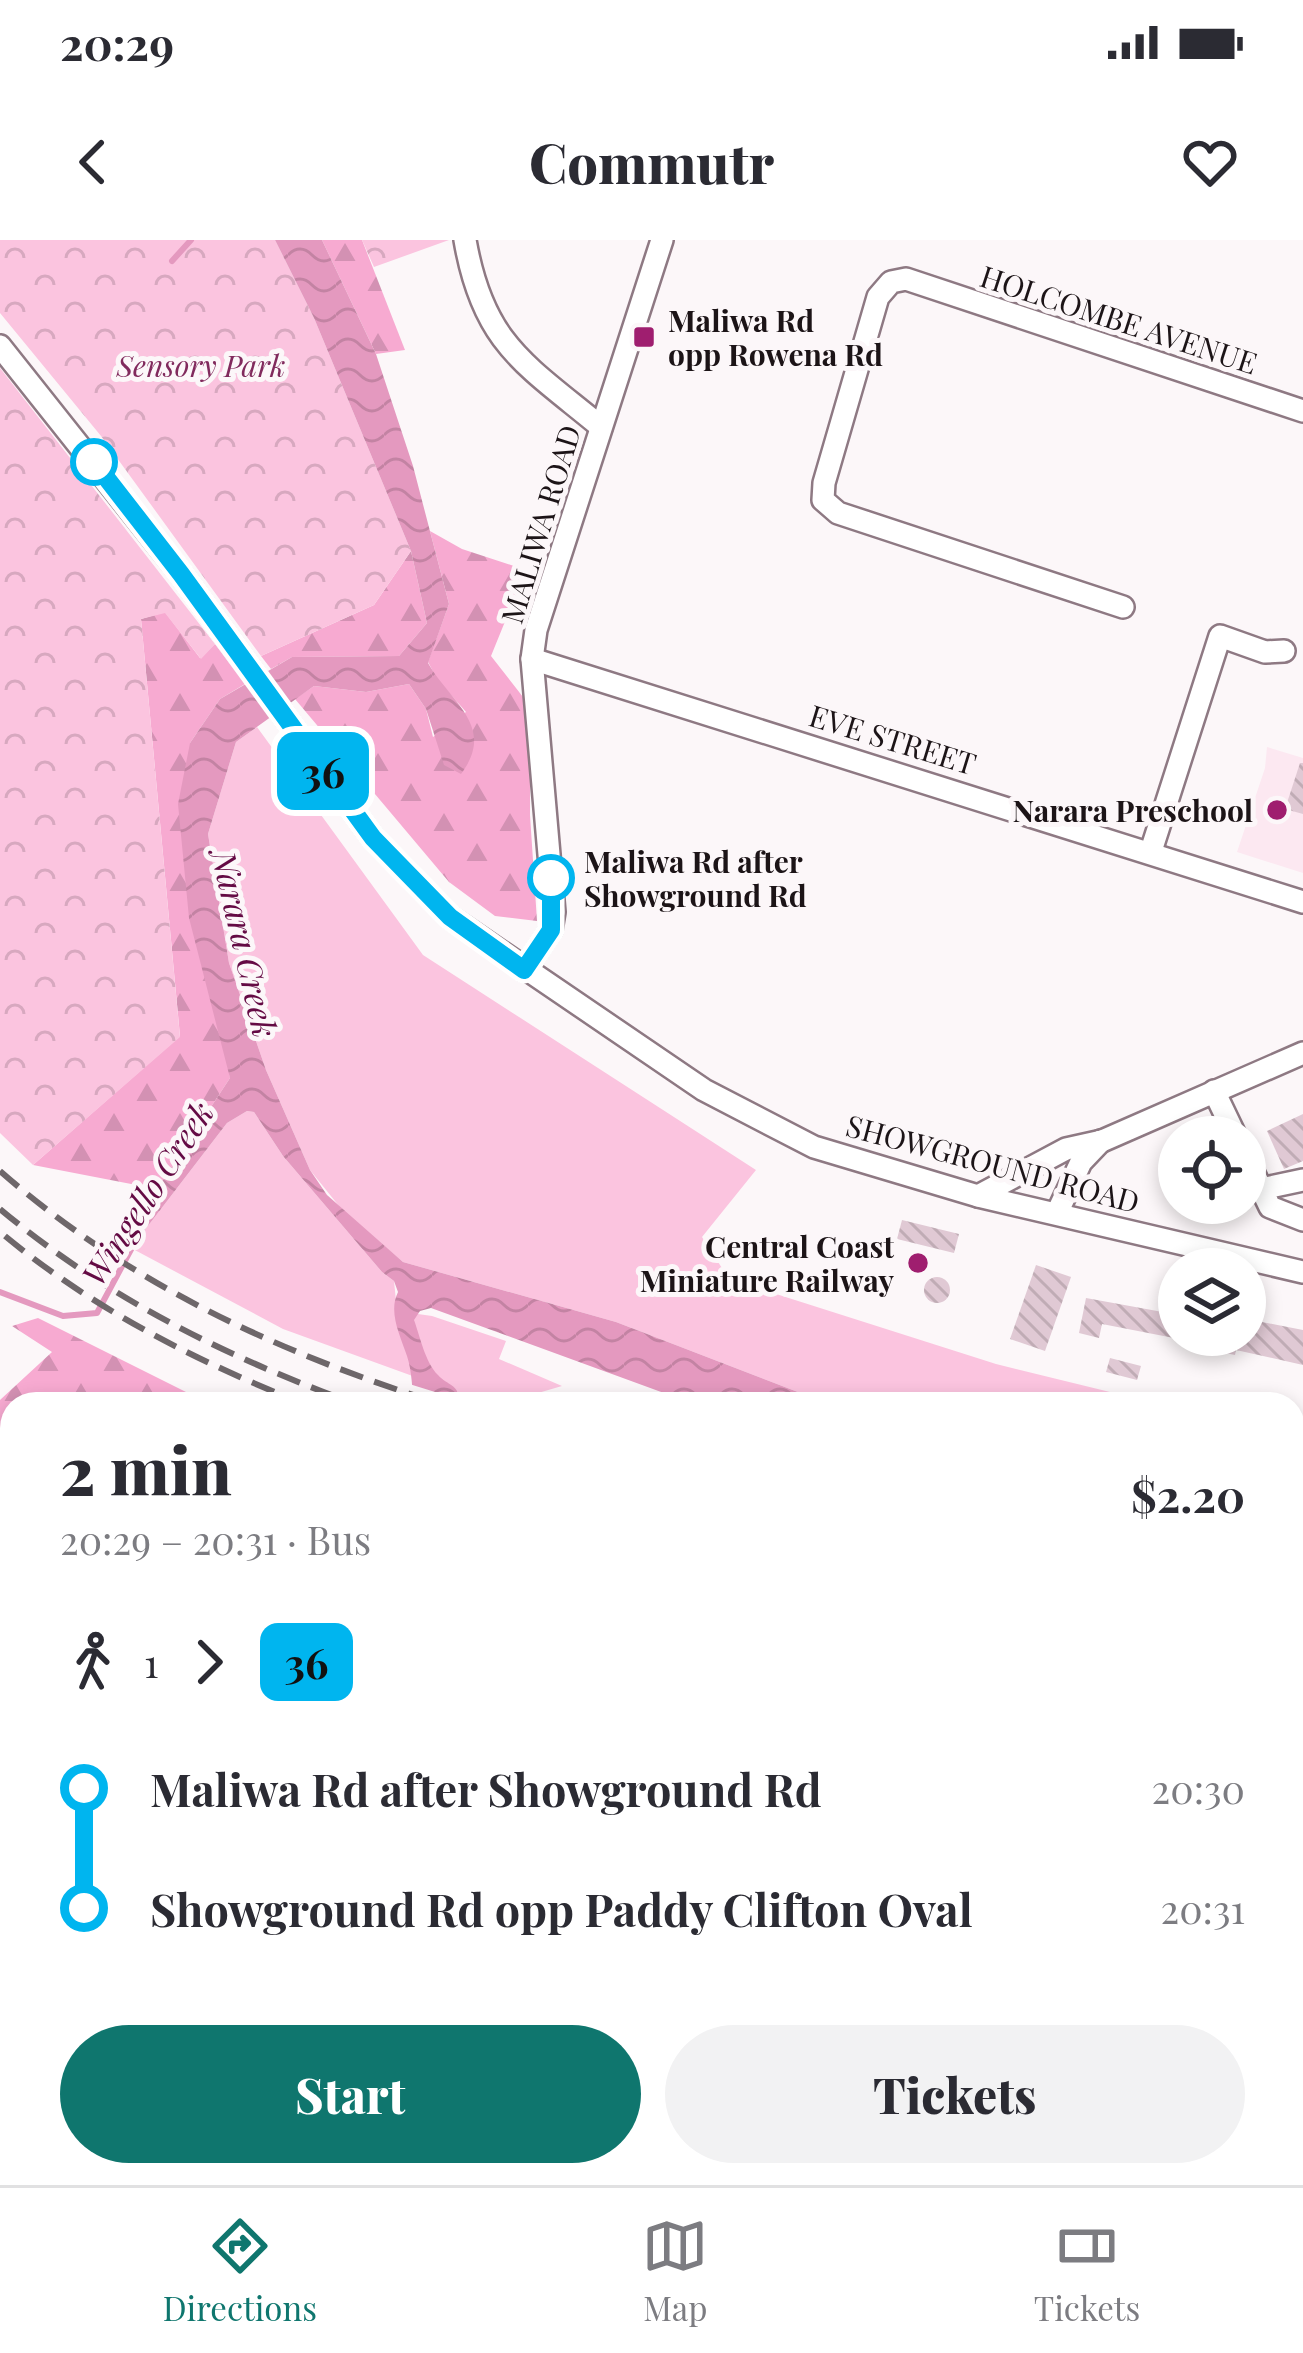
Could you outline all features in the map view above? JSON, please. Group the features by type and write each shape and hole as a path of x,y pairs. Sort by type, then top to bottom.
{"street":[{"path":"465,240 472,282 495,333 601,427"},
{"name":"MALIWA ROAD","path":"524,970 551,930 554,911 532,658 536,630 662,240"},
{"name":"HOLCOMBE AVENUE","path":"1123,607 838,513 824,500 824,483 878,297 891,282 906,279 1303,412"},
{"name":"SHOWGROUND ROAD","path":"0,346 101,470 373,838 450,917 524,970 704,1090 814,1147 977,1196 1303,1272"},
{"path":"1150,850 1220,636 1265,652 1284,651"},
{"name":"EVE STREET","path":"532,658 1303,902"},
{"path":"977,1196 1066,1149 1102,1141 1303,1053"},
{"path":"1214,1091 1226,1116"},
{"path":"1057,1214 1081,1162 1102,1141"},
{"path":"1266,1188 1303,1180"},
{"path":"1266,1199 1270,1207 1303,1220"}],"shaded area":[{"name":"Narara Preschool","path":"1267,747 1303,758 1303,873 1237,852 1265,768"}],"green space":[{"name":"Sensory Park","path":"0,240 275,240 314,318 411,551 374,605 261,656 101,436 0,313"},
{"path":"322,240 362,240 405,350 376,354"},
{"path":"362,240 449,240 374,267"},
{"path":"0,368 215,644 201,659 165,613 141,619 180,1037 33,1165 0,1133"},
{"path":"430,531 462,549 526,570 491,656 530,706 537,921 495,916 449,882 295,699 314,686 366,692 409,684 426,709 433,737 466,712 428,662 449,604"},
{"path":"411,551 427,623 399,656 292,657 271,669 261,656 374,605"},
{"path":"165,612 200,658 215,644 245,684 220,699 190,743 230,1078 157,1189 33,1165 180,1036 141,619"},
{"path":"257,727 423,955 756,1170 702,1237 729,1279 996,1364 1110,1392 798,1392 616,1322 403,1262 343,1211 310,1170 266,1070 229,963 208,834 236,742"},
{"path":"254,1112 283,1156 394,1281 397,1311 432,1316 506,1341 499,1359 562,1386 541,1392 457,1392 283,1329 131,1248 227,1123"},
{"path":"38,1318 186,1392 9,1392 52,1352 12,1326"}],"water":[{"path":"275,240 322,240 376,354 413,466 449,604 428,663 466,715 474,742 461,774 444,765 426,709 409,684 366,692 314,686 236,742 208,834 229,963 266,1070 310,1170 327,1195 403,1262 616,1322 798,1392 661,1392 431,1308 420,1311 414,1320 430,1363 457,1392 413,1392 395,1316 398,1292 394,1281 283,1156 254,1112 227,1123 131,1248 157,1189 230,1078 189,918 178,804 190,743 220,699 292,657 399,656 427,623 411,551 314,318"}],"pier":[{"path":"406,1383 435,1392 407,1392"}],"building":[{"path":"1303,763 1303,814 1285,809"},
{"path":"1303,1114 1303,1161 1284,1169 1267,1131"},
{"path":"902,1220 959,1234 954,1253 897,1239"},
{"path":"1036,1265 1071,1277 1045,1351 1010,1339"},
{"path":"937,1277 947,1280 947,1300 937,1303 927,1300 924,1290 927,1280"},
{"path":"1086,1298 1158,1311 1158,1335 1102,1324 1099,1338 1079,1333"},
{"path":"1266,1323 1303,1330 1303,1365 1263,1356"},
{"path":"1110,1358 1141,1366 1137,1380 1106,1372"}],"waterway":[{"path":"172,261 191,240"},
{"name":"Wingello Creek","path":"0,1292 63,1316 97,1313 135,1242"}],"railway":[{"path":"0,1171 101,1248 208,1311 322,1362 405,1392"},
{"path":"0,1209 82,1270 169,1322 326,1392"},
{"path":"5,1236 74,1287 148,1332 276,1392"}],"bus line":[{"name":"36","path":"94,462 373,838 450,917 524,970 551,930 551,878"}],"place":[{"name":"Maliwa Rd opp Rowena Rd","path":"644,337"},
{"name":"Narara Preschool","path":"1277,810"},
{"name":"Maliwa Rd after Showground Rd","path":"551,878"},
{"name":"Central Coast Miniature Railway","path":"918,1263"}],"water label":[{"name":"Narara Creek","path":"246,943"}]}
